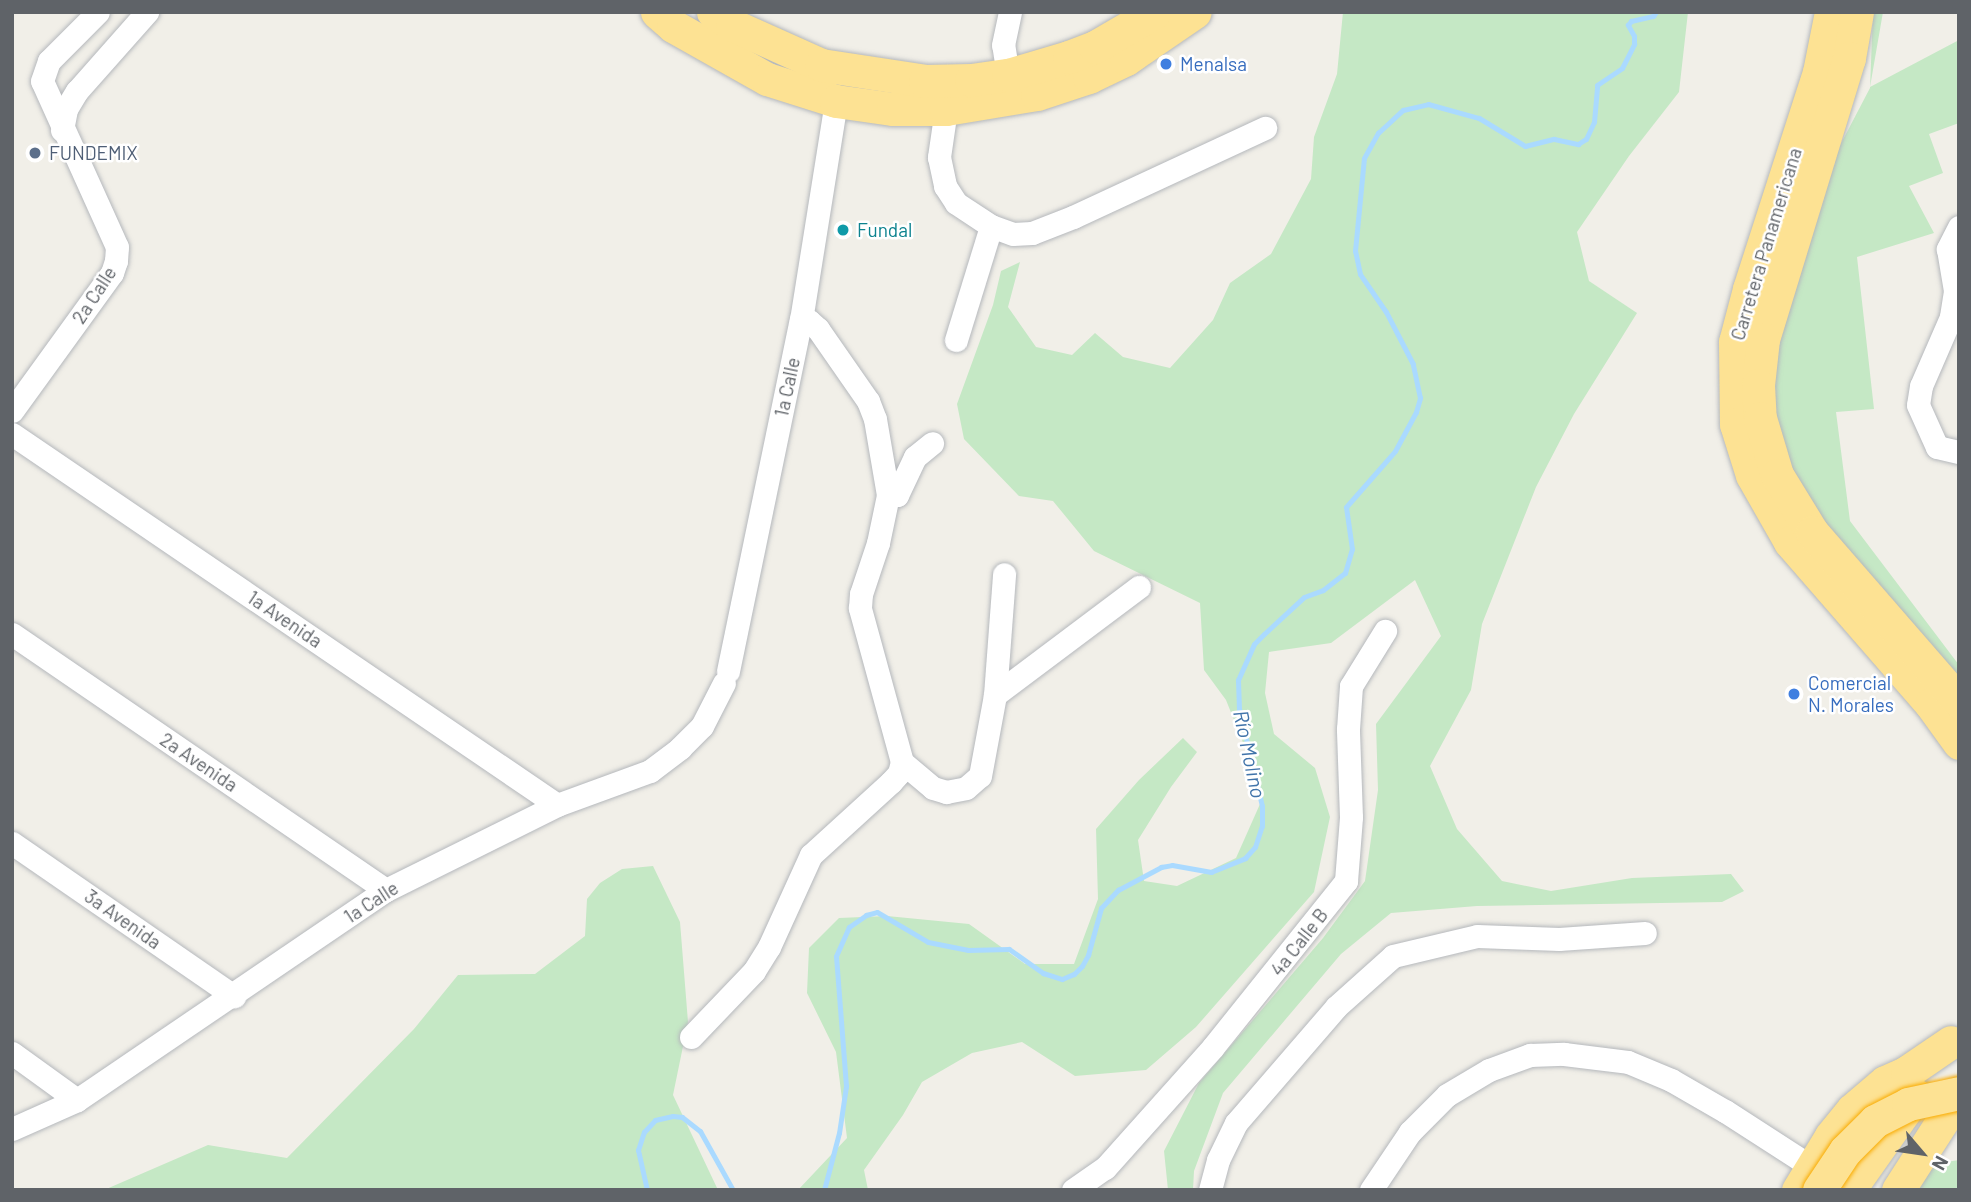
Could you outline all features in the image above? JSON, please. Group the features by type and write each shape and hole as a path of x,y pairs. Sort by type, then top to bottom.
{"highway":[{"path":"657,12 684,32 767,79 836,101 893,109 947,109 1037,94 1089,77 1126,59 1195,12"},
{"path":"713,12 774,46 831,67 925,80 971,80 1008,75 1095,47 1155,12"},
{"name":"Carretera Panamericana","path":"1831,12 1819,72 1735,342 1736,424 1752,475 1783,532 1931,704 1959,743"},
{"name":"Carretera Panamericana","path":"1857,12 1843,80 1763,339 1758,385 1760,418 1777,475 1812,532 1959,701"},
{"path":"1810,1182 1842,1122 1868,1095 1955,1037"},
{"path":"1849,1190 1955,1037"},
{"path":"1810,1182 1875,1121 1915,1101 1959,1094"},
{"path":"1898,1190 1959,1094"}],"street":[{"path":"77,91 61,97 45,88 43,72 49,61 98,12"},
{"path":"62,130 66,109 77,91 147,12"},
{"path":"1008,75 1003,45 1010,12"},
{"name":"2a Calle","path":"12,411 111,274 116,261 117,247 45,88"},
{"name":"1a Calle","path":"12,1129 77,1100 234,996 386,890 557,805 650,771 680,748 702,726 726,677 801,320 836,101"},
{"path":"947,109 939,158 945,186 956,203 991,226 1013,233 1032,233 1265,128"},
{"path":"956,340 991,226"},
{"path":"1959,227 1948,249 1955,290 1951,317 1921,386 1918,405 1937,447 1959,452"},
{"path":"691,1037 759,963 811,855 891,782 899,773 902,762 860,608 861,594 878,542 888,495 875,419 868,401 818,329 809,321 801,320"},
{"name":"1a Avenida","path":"12,433 557,805"},
{"path":"888,495 897,495 915,457 932,443"},
{"path":"902,762 933,789 946,792 966,788 980,776 995,695 1004,574"},
{"path":"995,695 1139,587"},
{"name":"4a Calle B","path":"1073,1190 1105,1168 1213,1047 1346,881 1350,817 1348,729 1351,686 1385,631"},
{"name":"2a Avenida","path":"12,634 386,890"},
{"name":"3a Avenida","path":"12,843 234,996"},
{"path":"1210,1190 1218,1160 1236,1123 1336,1007 1393,956 1477,936 1559,939 1645,933"},
{"path":"12,1053 77,1100"},
{"path":"1371,1190 1410,1132 1447,1095 1489,1070 1530,1055 1564,1054 1628,1062 1671,1080 1704,1099 1810,1182"}],"green space":[{"path":"1343,12 1688,12 1679,92 1629,156 1577,232 1589,281 1637,313 1574,414 1536,487 1482,624 1471,690 1430,766 1457,829 1502,881 1551,891 1632,878 1731,874 1744,891 1722,902 1477,906 1391,913 1341,954 1223,1093 1194,1171 1193,1190 1168,1190 1164,1151 1199,1083 1323,938 1365,881 1378,790 1376,724 1441,636 1415,580 1331,643 1269,652 1265,693 1274,734 1315,768 1330,817 1314,892 1196,1027 1146,1070 1075,1076 1022,1042 972,1053 922,1082 903,1115 864,1170 868,1190 798,1190 847,1138 836,1052 807,993 809,948 839,918 887,916 969,924 1025,964 1074,964 1098,899 1096,829 1139,780 1183,738 1197,752 1171,787 1138,840 1144,881 1177,886 1236,858 1264,795 1226,700 1204,670 1200,603 1094,551 1053,501 1019,496 964,439 957,404 993,305 1001,271 1020,262 1008,307 1036,347 1072,355 1095,333 1123,357 1170,368 1213,320 1230,283 1271,254 1311,179 1314,137 1337,74"},
{"path":"1873,12 1883,12 1870,87"},
{"path":"1959,40 1959,123 1929,134 1943,173 1909,186 1934,233 1857,257 1874,409 1836,412 1850,521 1959,665 1959,684 1809,511 1782,460 1773,392 1772,357 1836,153 1870,87"},
{"path":"653,866 680,922 688,1022 673,1095 718,1190 104,1190 208,1145 287,1158 414,1029 458,975 535,974 585,936 587,899 600,883 622,869"},
{"path":"1959,1160 1959,1190 1912,1190 1927,1165"}],"waterway":[{"name":"Río Molino","path":"824,1190 839,1133 846,1086 836,956 849,927 866,915 877,912 928,942 968,950 1009,949 1043,973 1062,979 1074,974 1082,966 1088,955 1101,908 1118,890 1161,867 1172,865 1211,872 1245,858 1255,847 1262,826 1262,806 1239,709 1238,680 1254,644 1304,597 1323,590 1345,573 1352,549 1346,507 1395,451 1416,412 1420,398 1413,364 1386,312 1360,274 1355,251 1364,158 1378,133 1403,110 1428,104 1479,118 1525,146 1554,139 1578,144 1586,139 1594,122 1597,85 1622,68 1634,44 1634,36 1628,25 1631,21 1653,16 1656,12"},
{"name":"Río Molino","path":"647,1190 638,1150 644,1132 655,1120 673,1116 682,1117 700,1131 733,1190"}],"place":[{"name":"Menalsa","path":"1166,64"},
{"name":"FUNDEMIX","path":"35,153"},
{"name":"Fundal","path":"843,230"},
{"name":"Comercial N. Morales","path":"1794,694"}]}
